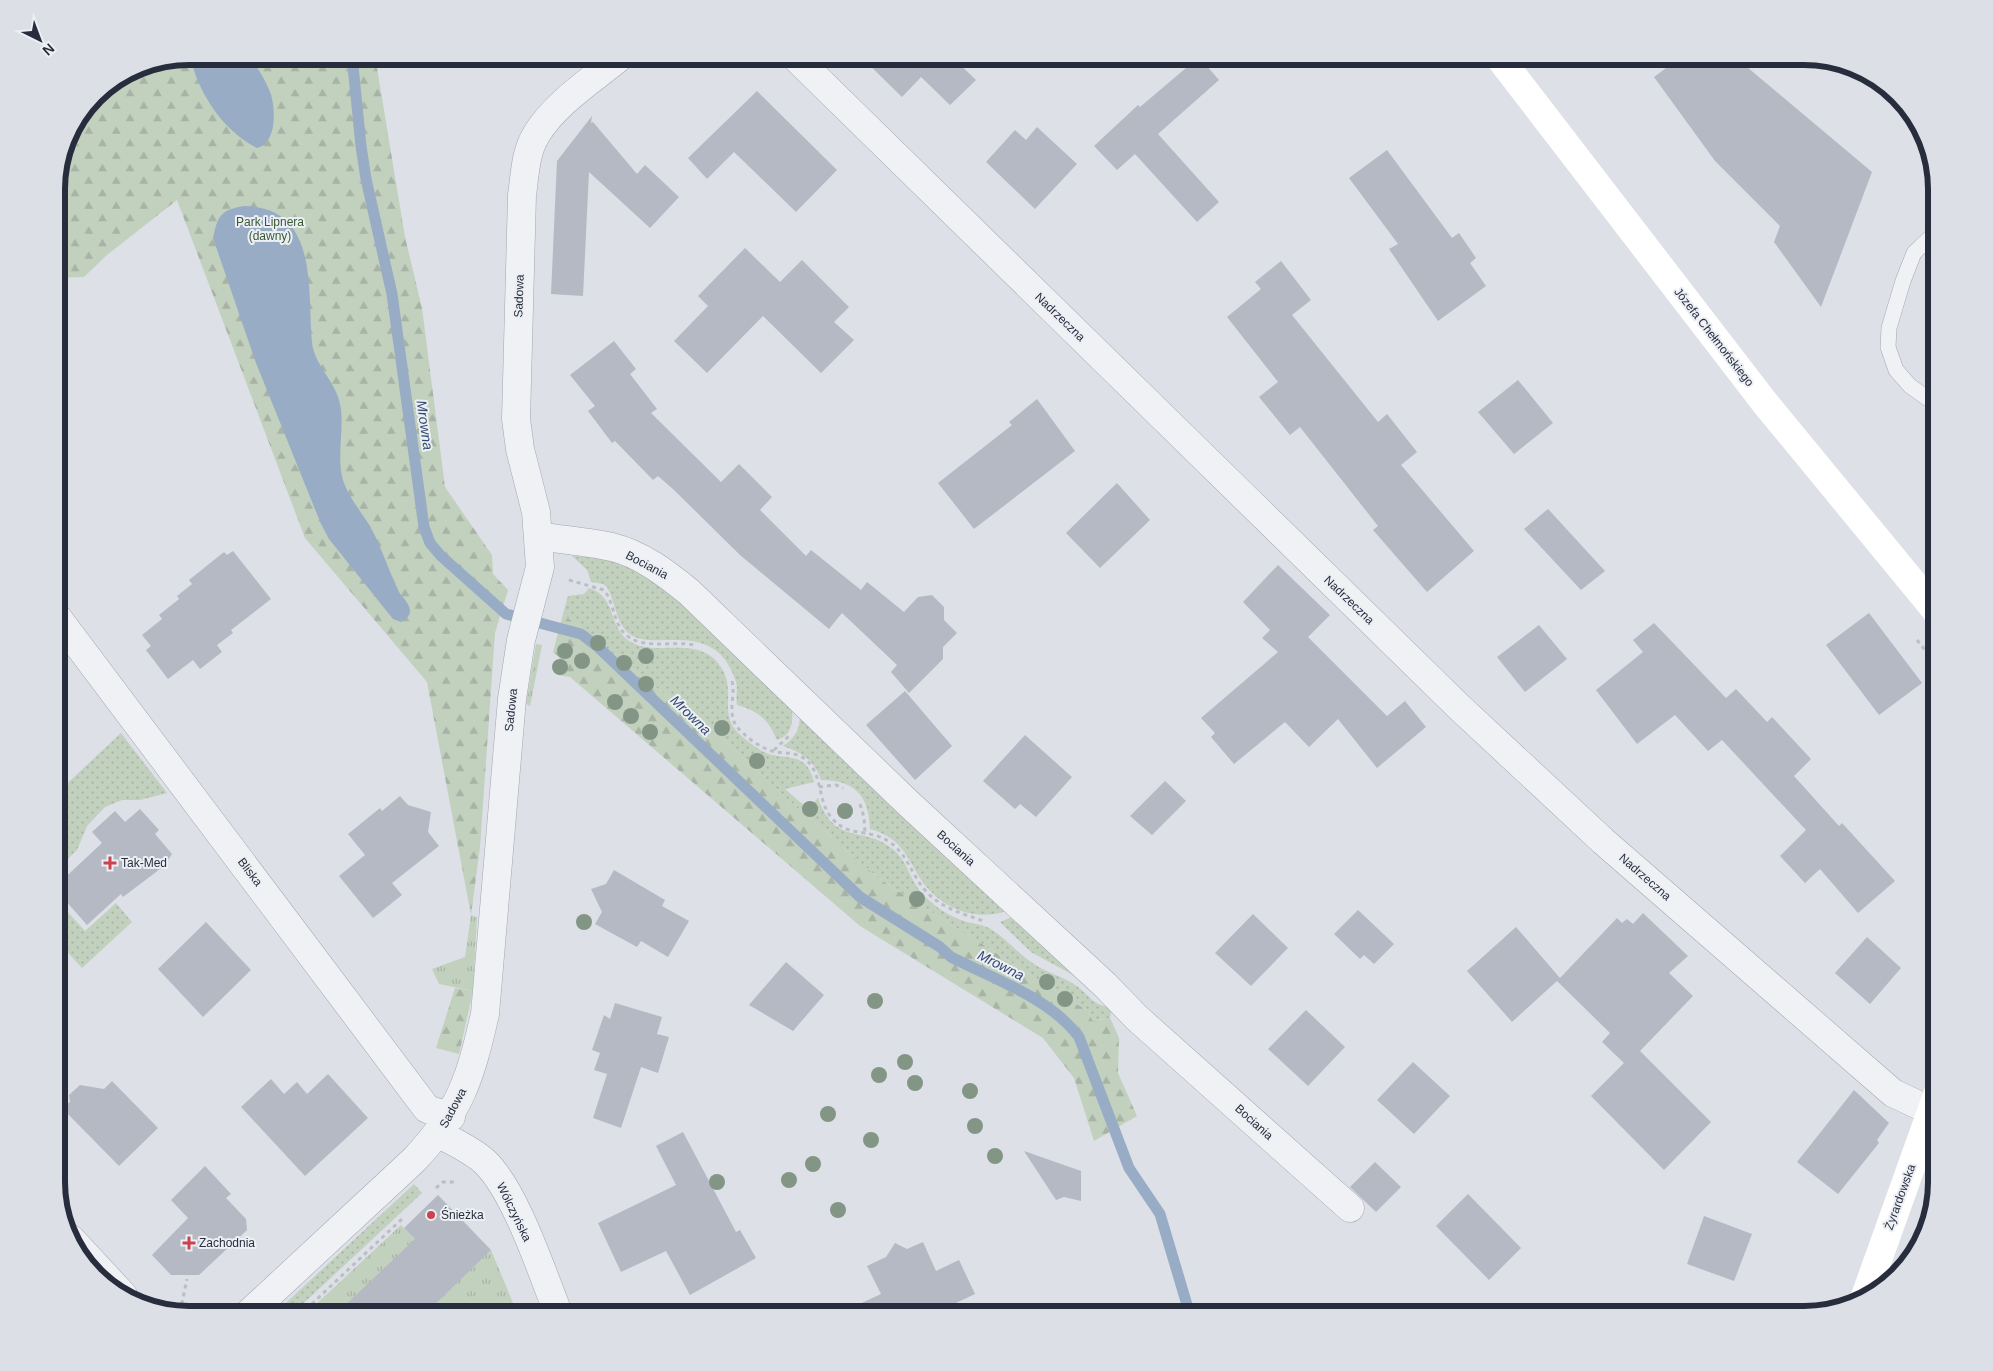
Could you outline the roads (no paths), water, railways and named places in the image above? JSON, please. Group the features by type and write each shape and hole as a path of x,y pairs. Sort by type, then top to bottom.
{"street":[{"name":"Sadowa","path":"257,1306 414,1160 445,1125 462,1097 475,1059 485,1014 512,699 521,640 540,568 536,512 520,449 516,419 522,195 526,162 535,136 548,119 571,96 610,65"},
{"name":"Nadrzeczna","path":"803,65 1458,706 1604,841 1893,1093 1928,1102"},
{"name":"Józefa Chełmońskiego","path":"1505,65 1765,403 1928,601"},
{"name":"Bociania","path":"539,536 614,548 642,560 667,574 689,592 908,803 1098,978 1138,1018 1350,1208"},
{"name":"Bliska","path":"65,629 427,1109 445,1125"},
{"name":"Żyrardowska","path":"1868,1288 1928,1120"},
{"name":"Wólczyńska","path":"445,1125 485,1162 501,1182 555,1306"}],"lane":[{"path":"1928,240 1914,253 1903,281 1890,328 1888,347 1896,370 1910,386 1928,399"}],"water":[{"path":"193,65 255,65 268,87 274,115 271,132 264,145 257,148 233,132 214,110 199,84"},
{"path":"244,206 269,210 286,221 298,236 305,255 314,351 338,396 340,404 342,423 340,462 343,480 351,498 370,526 399,592 409,606 409,615 401,622 393,619 329,539 321,524 256,363 213,238 222,215 230,209"}],"waterway":[{"name":"Mrowna","path":"353,65 366,179 392,294 424,527 430,543 441,556 506,614 581,634 598,647 860,897 940,947 951,957 1037,1000 1067,1023 1079,1037 1129,1168 1160,1214 1187,1306"}],"place":[{"name":"Tak-Med","path":"110,863"},
{"name":"Śnieżka","path":"431,1215"},
{"name":"Zachodnia","path":"189,1243"}],"park label":[{"name":"Park Lipnera (dawny)","path":"270,229"}]}
